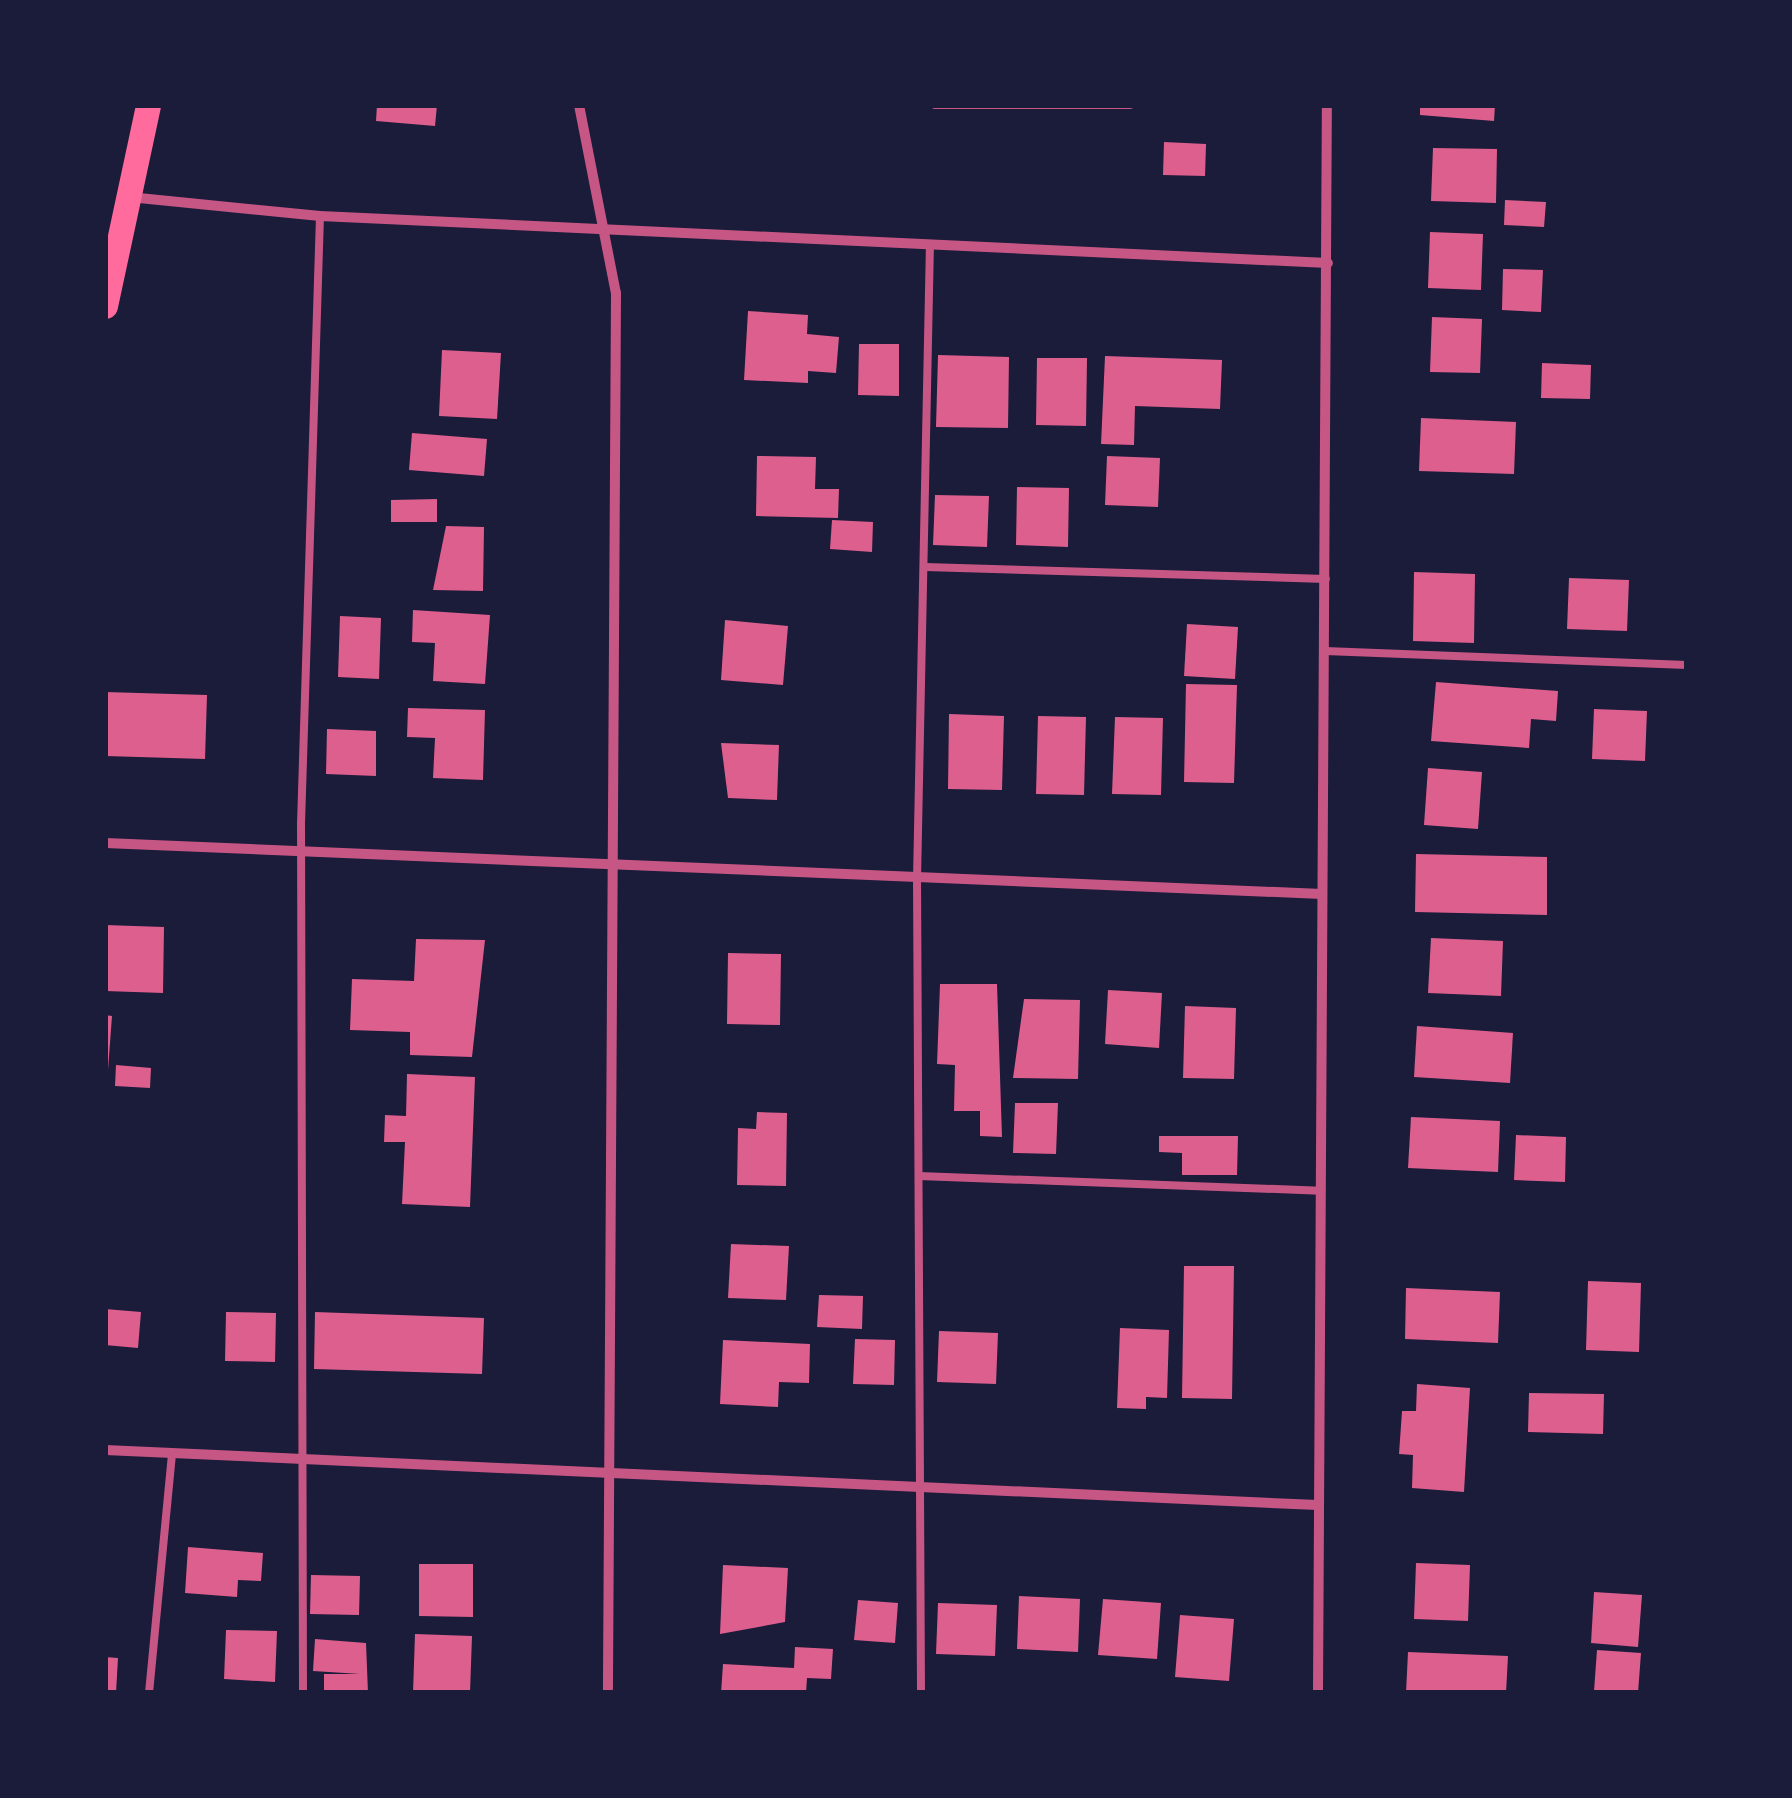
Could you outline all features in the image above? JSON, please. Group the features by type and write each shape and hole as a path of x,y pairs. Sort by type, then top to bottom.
{"main road":[{"path":"105,306 148,105"}],"street":[{"path":"579,105 616,293 608,1693"},
{"path":"1318,1693 1327,105"},
{"path":"128,197 320,216 1328,262"},
{"path":"105,843 1322,894"},
{"path":"105,1450 1318,1505"}],"lane":[{"path":"935,105 1130,105"},
{"path":"303,1693 308,852 302,824 320,216"},
{"path":"921,1693 917,879 930,244"},
{"path":"925,567 1326,579"},
{"path":"1326,651 1687,664"},
{"path":"919,1176 1320,1191"},
{"path":"149,1693 172,1453"}],"building":[{"path":"377,105 437,105 435,126 376,121"},
{"path":"1420,105 1495,105 1494,121 1420,115"},
{"path":"1164,142 1206,144 1205,176 1163,175"},
{"path":"1433,148 1497,149 1496,203 1431,201"},
{"path":"1505,200 1546,202 1544,227 1504,225"},
{"path":"1430,232 1483,234 1481,290 1428,288"},
{"path":"1503,269 1543,270 1541,312 1502,310"},
{"path":"748,311 808,315 807,334 839,337 836,373 808,371 808,383 744,380"},
{"path":"1432,317 1482,319 1480,373 1430,372"},
{"path":"859,344 899,344 899,396 858,395"},
{"path":"442,350 501,353 497,419 439,416"},
{"path":"938,355 1009,357 1008,428 936,427"},
{"path":"1105,356 1222,360 1220,409 1135,406 1134,445 1101,444"},
{"path":"1037,358 1087,358 1086,426 1036,425"},
{"path":"1542,363 1591,365 1590,399 1541,398"},
{"path":"1421,418 1516,422 1514,474 1419,471"},
{"path":"412,433 487,439 484,476 409,470"},
{"path":"757,456 816,457 815,489 839,489 838,518 756,516"},
{"path":"1107,456 1160,458 1158,507 1105,505"},
{"path":"1017,487 1069,488 1068,547 1016,545"},
{"path":"935,495 989,496 987,547 933,545"},
{"path":"437,499 437,522 391,522 391,500"},
{"path":"832,520 873,522 872,552 830,549"},
{"path":"446,526 484,527 483,591 433,590"},
{"path":"1414,572 1475,574 1474,643 1413,641"},
{"path":"1569,578 1629,580 1627,631 1567,629"},
{"path":"413,610 490,615 485,684 433,681 435,643 412,642"},
{"path":"340,616 381,618 379,679 338,677"},
{"path":"725,620 788,626 783,685 721,680"},
{"path":"1187,624 1238,627 1235,679 1184,676"},
{"path":"1436,682 1558,691 1556,721 1531,719 1529,748 1431,741"},
{"path":"1186,684 1237,685 1234,783 1184,782"},
{"path":"105,692 207,695 205,759 105,756"},
{"path":"408,708 485,710 483,780 433,778 435,738 407,737"},
{"path":"1594,709 1647,711 1645,761 1592,759"},
{"path":"949,714 1004,716 1002,790 948,789"},
{"path":"1038,716 1086,717 1084,795 1036,794"},
{"path":"1115,717 1163,718 1161,795 1112,794"},
{"path":"327,729 376,731 376,776 326,774"},
{"path":"721,743 779,745 777,800 728,798"},
{"path":"1428,768 1482,772 1478,829 1424,825"},
{"path":"1416,854 1547,857 1547,915 1415,912"},
{"path":"105,925 164,927 163,993 105,991"},
{"path":"1431,938 1503,941 1501,996 1428,993"},
{"path":"416,939 485,940 472,1057 410,1055 410,1032 350,1030 352,979 414,981"},
{"path":"728,953 781,954 780,1025 727,1024"},
{"path":"940,984 997,984 1002,1137 980,1136 980,1111 954,1111 955,1065 937,1064"},
{"path":"1108,990 1162,993 1159,1048 1105,1044"},
{"path":"1024,999 1080,1000 1078,1079 1013,1078"},
{"path":"1185,1006 1236,1008 1234,1079 1183,1078"},
{"path":"105,1015 112,1016 108,1070 105,1070"},
{"path":"1417,1026 1513,1033 1510,1083 1414,1077"},
{"path":"116,1065 151,1068 150,1088 115,1086"},
{"path":"407,1074 475,1077 470,1207 402,1204 405,1142 384,1142 385,1115 406,1116"},
{"path":"1015,1103 1058,1103 1056,1154 1013,1153"},
{"path":"757,1112 787,1113 786,1186 737,1185 738,1128 756,1129"},
{"path":"1411,1117 1500,1121 1498,1172 1408,1168"},
{"path":"1516,1135 1566,1137 1565,1182 1514,1180"},
{"path":"1159,1136 1238,1136 1237,1175 1182,1175 1182,1153 1159,1152"},
{"path":"731,1244 789,1246 786,1300 728,1298"},
{"path":"1184,1266 1234,1266 1232,1399 1182,1398"},
{"path":"1588,1281 1641,1283 1639,1352 1586,1350"},
{"path":"1406,1288 1500,1292 1498,1343 1405,1339"},
{"path":"819,1295 863,1296 862,1329 817,1327"},
{"path":"105,1309 141,1312 138,1348 105,1345"},
{"path":"226,1312 276,1313 275,1362 225,1361"},
{"path":"315,1312 484,1318 482,1374 314,1369"},
{"path":"1120,1328 1169,1330 1167,1398 1146,1397 1146,1409 1117,1408"},
{"path":"939,1331 998,1333 996,1384 937,1382"},
{"path":"855,1339 895,1340 894,1385 853,1384"},
{"path":"723,1340 810,1344 809,1383 779,1382 778,1407 720,1404"},
{"path":"1417,1384 1470,1388 1464,1492 1412,1488 1413,1455 1399,1454 1402,1411 1416,1411"},
{"path":"1529,1393 1604,1394 1603,1434 1528,1432"},
{"path":"188,1547 263,1553 261,1581 238,1580 237,1597 185,1593"},
{"path":"1416,1563 1470,1565 1468,1621 1414,1619"},
{"path":"419,1564 473,1564 473,1617 419,1616"},
{"path":"723,1565 788,1568 785,1622 720,1634"},
{"path":"311,1575 360,1576 359,1615 310,1614"},
{"path":"1594,1592 1642,1595 1638,1647 1591,1643"},
{"path":"1019,1596 1080,1599 1078,1652 1017,1649"},
{"path":"1103,1599 1161,1603 1157,1659 1098,1655"},
{"path":"858,1600 898,1603 895,1643 854,1640"},
{"path":"938,1603 997,1605 995,1656 936,1654"},
{"path":"1180,1615 1234,1619 1229,1681 1175,1677"},
{"path":"226,1630 277,1631 275,1682 224,1679"},
{"path":"415,1634 472,1636 470,1693 413,1693"},
{"path":"315,1639 366,1643 368,1693 324,1693 324,1674 360,1674 313,1671"},
{"path":"795,1647 833,1649 831,1679 807,1678 806,1693 721,1693 723,1664 794,1668"},
{"path":"1597,1650 1641,1653 1638,1693 1594,1691"},
{"path":"1408,1652 1508,1656 1506,1693 1406,1693"},
{"path":"105,1657 118,1658 116,1693 105,1693"}]}
